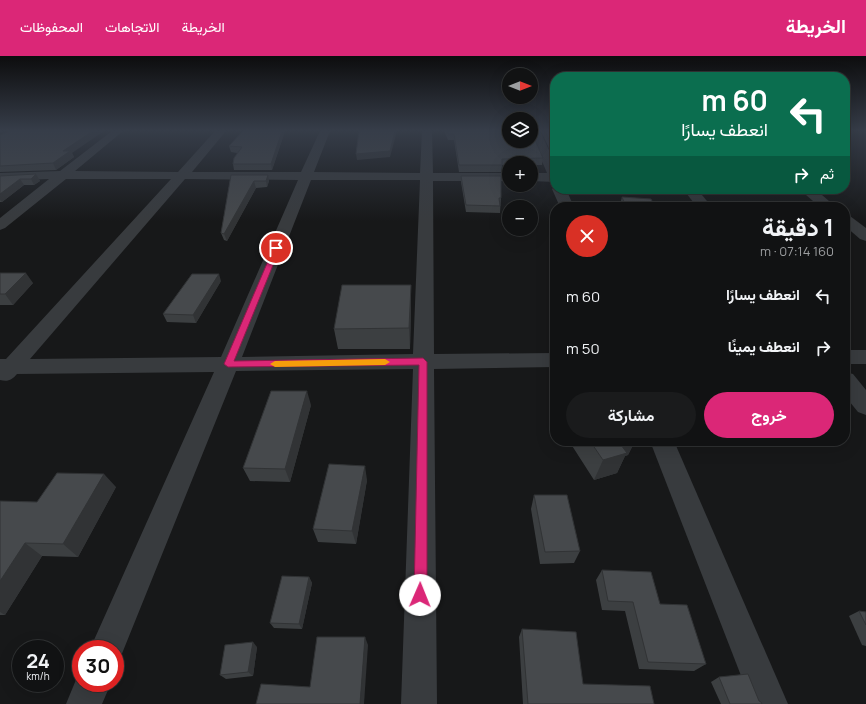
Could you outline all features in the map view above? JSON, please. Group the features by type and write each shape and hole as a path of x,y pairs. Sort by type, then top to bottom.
{"street":[{"path":"0,225 79,161"},
{"path":"4,371 194,161"},
{"path":"111,640 312,161"},
{"path":"419,704 426,161"},
{"path":"0,177 62,175 502,177"},
{"path":"538,177 550,178"},
{"path":"694,194 701,202"},
{"path":"812,194 823,202"},
{"path":"850,224 866,236"},
{"path":"850,357 866,357"},
{"path":"4,371 228,364 550,360"},
{"path":"850,386 866,406"},
{"path":"664,446 770,704"},
{"path":"84,704 89,692"}],"building":[{"path":"0,161 55,161 53,163 0,166"},
{"path":"233,161 272,161 271,164 233,164"},
{"path":"458,161 502,161 502,165 459,165"},
{"path":"36,174 31,179 20,179 0,194 0,176"},
{"path":"231,175 268,175 266,181 254,181 224,234 221,233"},
{"path":"461,176 501,176 501,198 499,198 500,206 466,205"},
{"path":"622,197 651,199 652,202 624,202"},
{"path":"0,273 26,273 5,294 0,294"},
{"path":"192,274 219,274 193,315 163,314"},
{"path":"342,285 411,285 409,328 334,329"},
{"path":"271,391 307,391 285,469 243,468"},
{"path":"593,446 622,446 627,453 603,460"},
{"path":"329,464 365,466 352,531 313,529"},
{"path":"57,473 104,474 63,544 25,543 0,581 0,501 37,502"},
{"path":"534,495 567,495 580,551 545,552"},
{"path":"602,570 651,572 660,604 687,605 706,664 648,662 633,602 608,601"},
{"path":"282,576 309,577 299,624 270,623"},
{"path":"859,611 866,612 866,625"},
{"path":"522,629 576,632 583,684 650,686 654,704 528,704"},
{"path":"317,637 365,637 360,704 256,704 261,684 310,687"},
{"path":"253,642 248,672 220,675 225,645"},
{"path":"748,674 759,701 762,704 730,704 719,677"}],"slow traffic":[{"path":"275,364 385,362"}],"route":[{"path":"276,248 228,364 423,362 420,595"}]}
